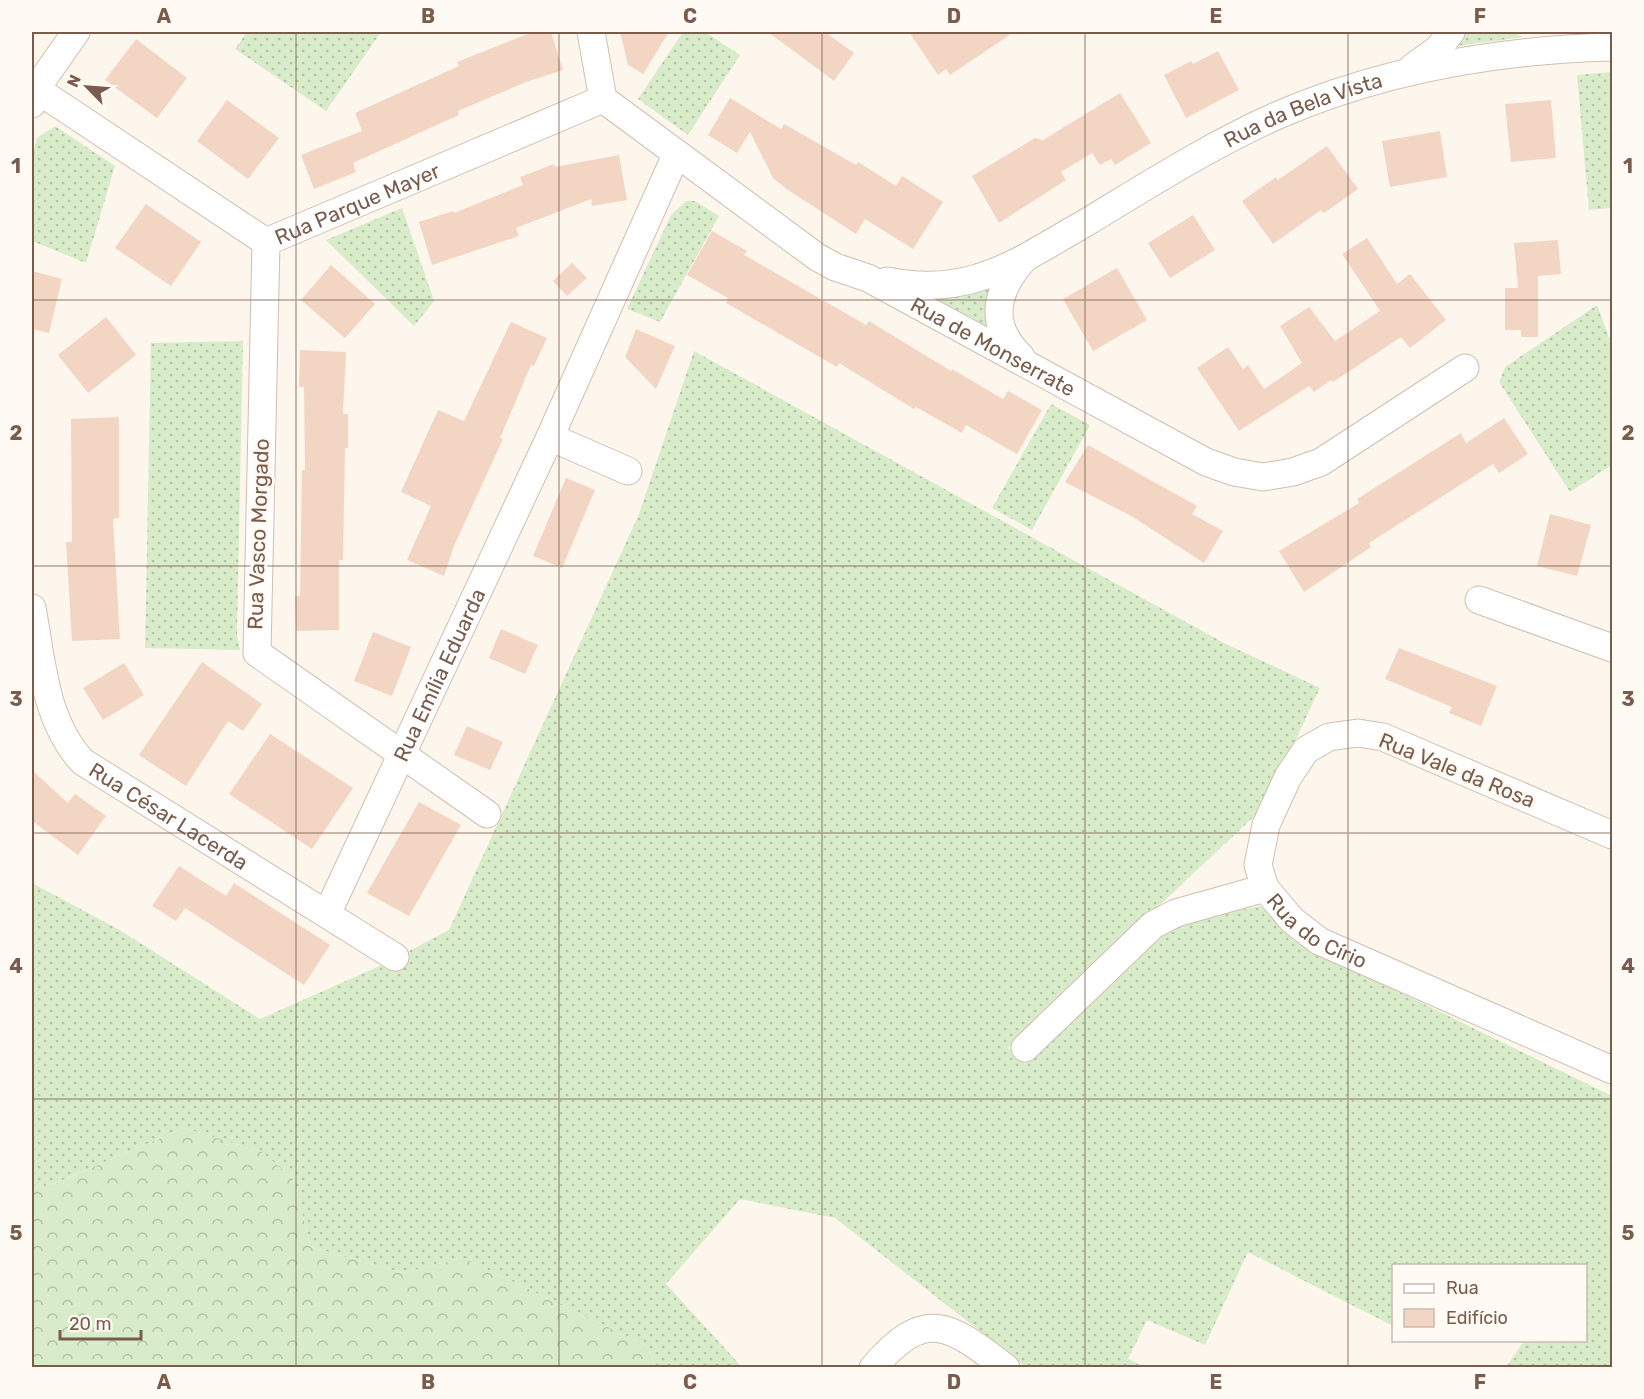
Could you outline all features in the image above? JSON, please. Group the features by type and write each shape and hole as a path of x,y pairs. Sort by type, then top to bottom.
{"street":[{"path":"34,97 76,32"},
{"path":"591,32 603,99"},
{"path":"1397,74 1423,62 1438,49 1451,32"},
{"path":"1536,32 1566,42 1607,47"},
{"name":"Rua da Bela Vista","path":"868,278 916,285 951,284 999,271 1024,259 1200,155 1275,117 1336,92 1397,74 1472,58 1607,47"},
{"name":"Rua Parque Mayer","path":"34,97 266,242 603,99"},
{"name":"Rua de Monserrate","path":"603,99 817,257 835,267 868,278 1206,462 1234,472 1263,477 1293,472 1321,462 1464,368"},
{"name":"Rua Emília Eduarda","path":"327,914 550,437 676,155"},
{"name":"Rua Vasco Morgado","path":"266,242 256,652 487,814"},
{"path":"1024,259 1010,275 1001,293 998,312 1001,331 1010,347 1027,363"},
{"path":"550,437 628,471"},
{"path":"1479,600 1612,648"},
{"name":"Rua César Lacerda","path":"32,608 55,720 83,762 395,957"},
{"name":"Rua Vale da Rosa","path":"1265,888 1258,865 1264,835 1288,777 1306,750 1329,737 1358,733 1383,737 1612,835"},
{"name":"Rua do Círio","path":"1025,1048 1153,925 1176,913 1265,888 1292,920 1319,941 1612,1071"},
{"path":"873,1368 886,1352 910,1335 937,1326 962,1335 1006,1368"}],"green space":[{"path":"247,32 381,32 326,111 235,49"},
{"path":"683,32 705,32 740,55 688,135 638,99"},
{"path":"1465,32 1513,32 1523,37 1457,46"},
{"path":"1612,72 1612,208 1589,210 1577,75"},
{"path":"55,126 115,166 86,263 32,241 32,157 37,138"},
{"path":"686,201 695,201 719,216 660,322 627,309 671,215"},
{"path":"402,208 434,301 414,326 326,240"},
{"path":"990,289 989,329 931,298 961,296"},
{"path":"1597,305 1612,345 1612,465 1570,492 1499,382 1505,367"},
{"path":"243,341 237,635 240,650 145,648 151,343"},
{"path":"694,351 1224,643 1320,688 1264,807 1008,1048 1025,1064 1167,924 1261,906 1293,940 1612,1096 1612,1367 1506,1367 1523,1342 1587,1342 1587,1264 1392,1264 1392,1325 1248,1252 1205,1345 1147,1320 1128,1359 1145,1367 1026,1367 835,1218 740,1199 666,1284 742,1367 656,1367 647,1346 463,1258 402,1273 311,1247 293,1179 262,1152 184,1128 53,1184 32,1189 32,883 118,929 260,1019 384,964 449,930 639,514"},
{"path":"1051,404 1090,425 1032,530 992,508"},
{"path":"184,1128 262,1152 293,1179 311,1247 402,1273 463,1258 647,1346 656,1367 32,1367 32,1189 54,1184"}],"building":[{"path":"533,32 551,32 563,70 526,82 458,111 459,115 353,163 356,172 314,189 301,155 362,131 355,113 459,66 457,62"},
{"path":"620,32 669,32 643,74 628,65"},
{"path":"768,32 825,32 854,53 834,81"},
{"path":"909,32 1014,32 950,75 946,69 938,75"},
{"path":"136,39 187,78 157,118 105,80"},
{"path":"1218,51 1239,90 1186,118 1164,75 1191,61 1193,64"},
{"path":"1120,93 1151,143 1115,165 1111,159 1100,165 1092,153 1061,172 1066,180 999,223 972,176 1035,138 1043,140"},
{"path":"730,98 781,129 784,124 856,165 858,162 896,186 902,176 943,202 913,249 865,219 856,234 788,190 773,178 750,132 737,153 708,135"},
{"path":"227,100 279,138 248,179 197,141"},
{"path":"1551,100 1556,158 1511,162 1505,104"},
{"path":"1440,131 1447,177 1390,187 1382,141"},
{"path":"1327,146 1358,189 1324,213 1321,210 1273,244 1242,201 1276,177 1278,180"},
{"path":"619,155 627,200 592,206 591,199 516,228 519,236 432,265 419,222 453,211 454,213 523,185 520,177 554,164 555,167"},
{"path":"146,204 201,242 171,286 115,248"},
{"path":"1193,215 1215,250 1170,278 1148,243"},
{"path":"712,231 747,251 744,255 866,325 869,321 951,371 952,369 1003,399 1008,391 1042,410 1017,454 966,425 962,433 916,407 914,409 839,363 837,367 726,303 728,298 687,275"},
{"path":"1367,238 1397,284 1410,274 1446,320 1410,348 1401,337 1333,382 1331,380 1314,392 1309,386 1239,431 1197,368 1228,347 1243,369 1248,365 1264,389 1302,363 1280,326 1309,307 1335,341 1380,311 1342,254"},
{"path":"1558,240 1561,274 1538,276 1538,337 1521,337 1521,330 1505,330 1505,288 1518,288 1514,243"},
{"path":"572,263 587,278 567,296 553,281"},
{"path":"331,265 375,304 345,338 301,300"},
{"path":"1117,268 1147,320 1093,351 1063,299"},
{"path":"32,271 62,279 49,333 32,329"},
{"path":"106,317 136,355 88,393 58,355"},
{"path":"511,322 547,338 534,366 531,365 500,438 503,439 454,546 444,576 407,560 431,506 401,492 438,410 464,421"},
{"path":"636,329 675,346 656,389 625,357"},
{"path":"300,350 346,352 343,414 348,414 348,448 345,448 343,560 339,560 339,630 296,631 295,596 300,596 302,470 305,470 304,387 299,387"},
{"path":"119,417 119,518 113,519 120,639 72,641 66,542 72,542 71,419"},
{"path":"1504,418 1528,454 1499,473 1493,464 1369,543 1371,547 1304,592 1279,551 1359,503 1357,499 1461,433 1466,443"},
{"path":"1088,445 1197,506 1192,514 1223,531 1204,563 1133,517 1065,482"},
{"path":"566,478 595,490 562,568 533,556"},
{"path":"1550,514 1591,525 1577,576 1537,566"},
{"path":"501,629 538,645 525,674 489,658"},
{"path":"373,632 411,647 392,696 354,681"},
{"path":"1399,648 1497,686 1481,726 1449,713 1452,707 1385,679"},
{"path":"202,662 262,704 243,731 228,721 186,786 139,755"},
{"path":"124,663 144,695 103,720 83,688"},
{"path":"467,726 503,742 490,770 454,755"},
{"path":"270,734 353,788 312,849 229,794"},
{"path":"32,770 68,803 75,794 106,816 78,855 32,821"},
{"path":"419,802 461,825 409,916 367,893"},
{"path":"179,866 226,896 234,883 330,945 304,985 185,908 176,921 152,906"}]}
